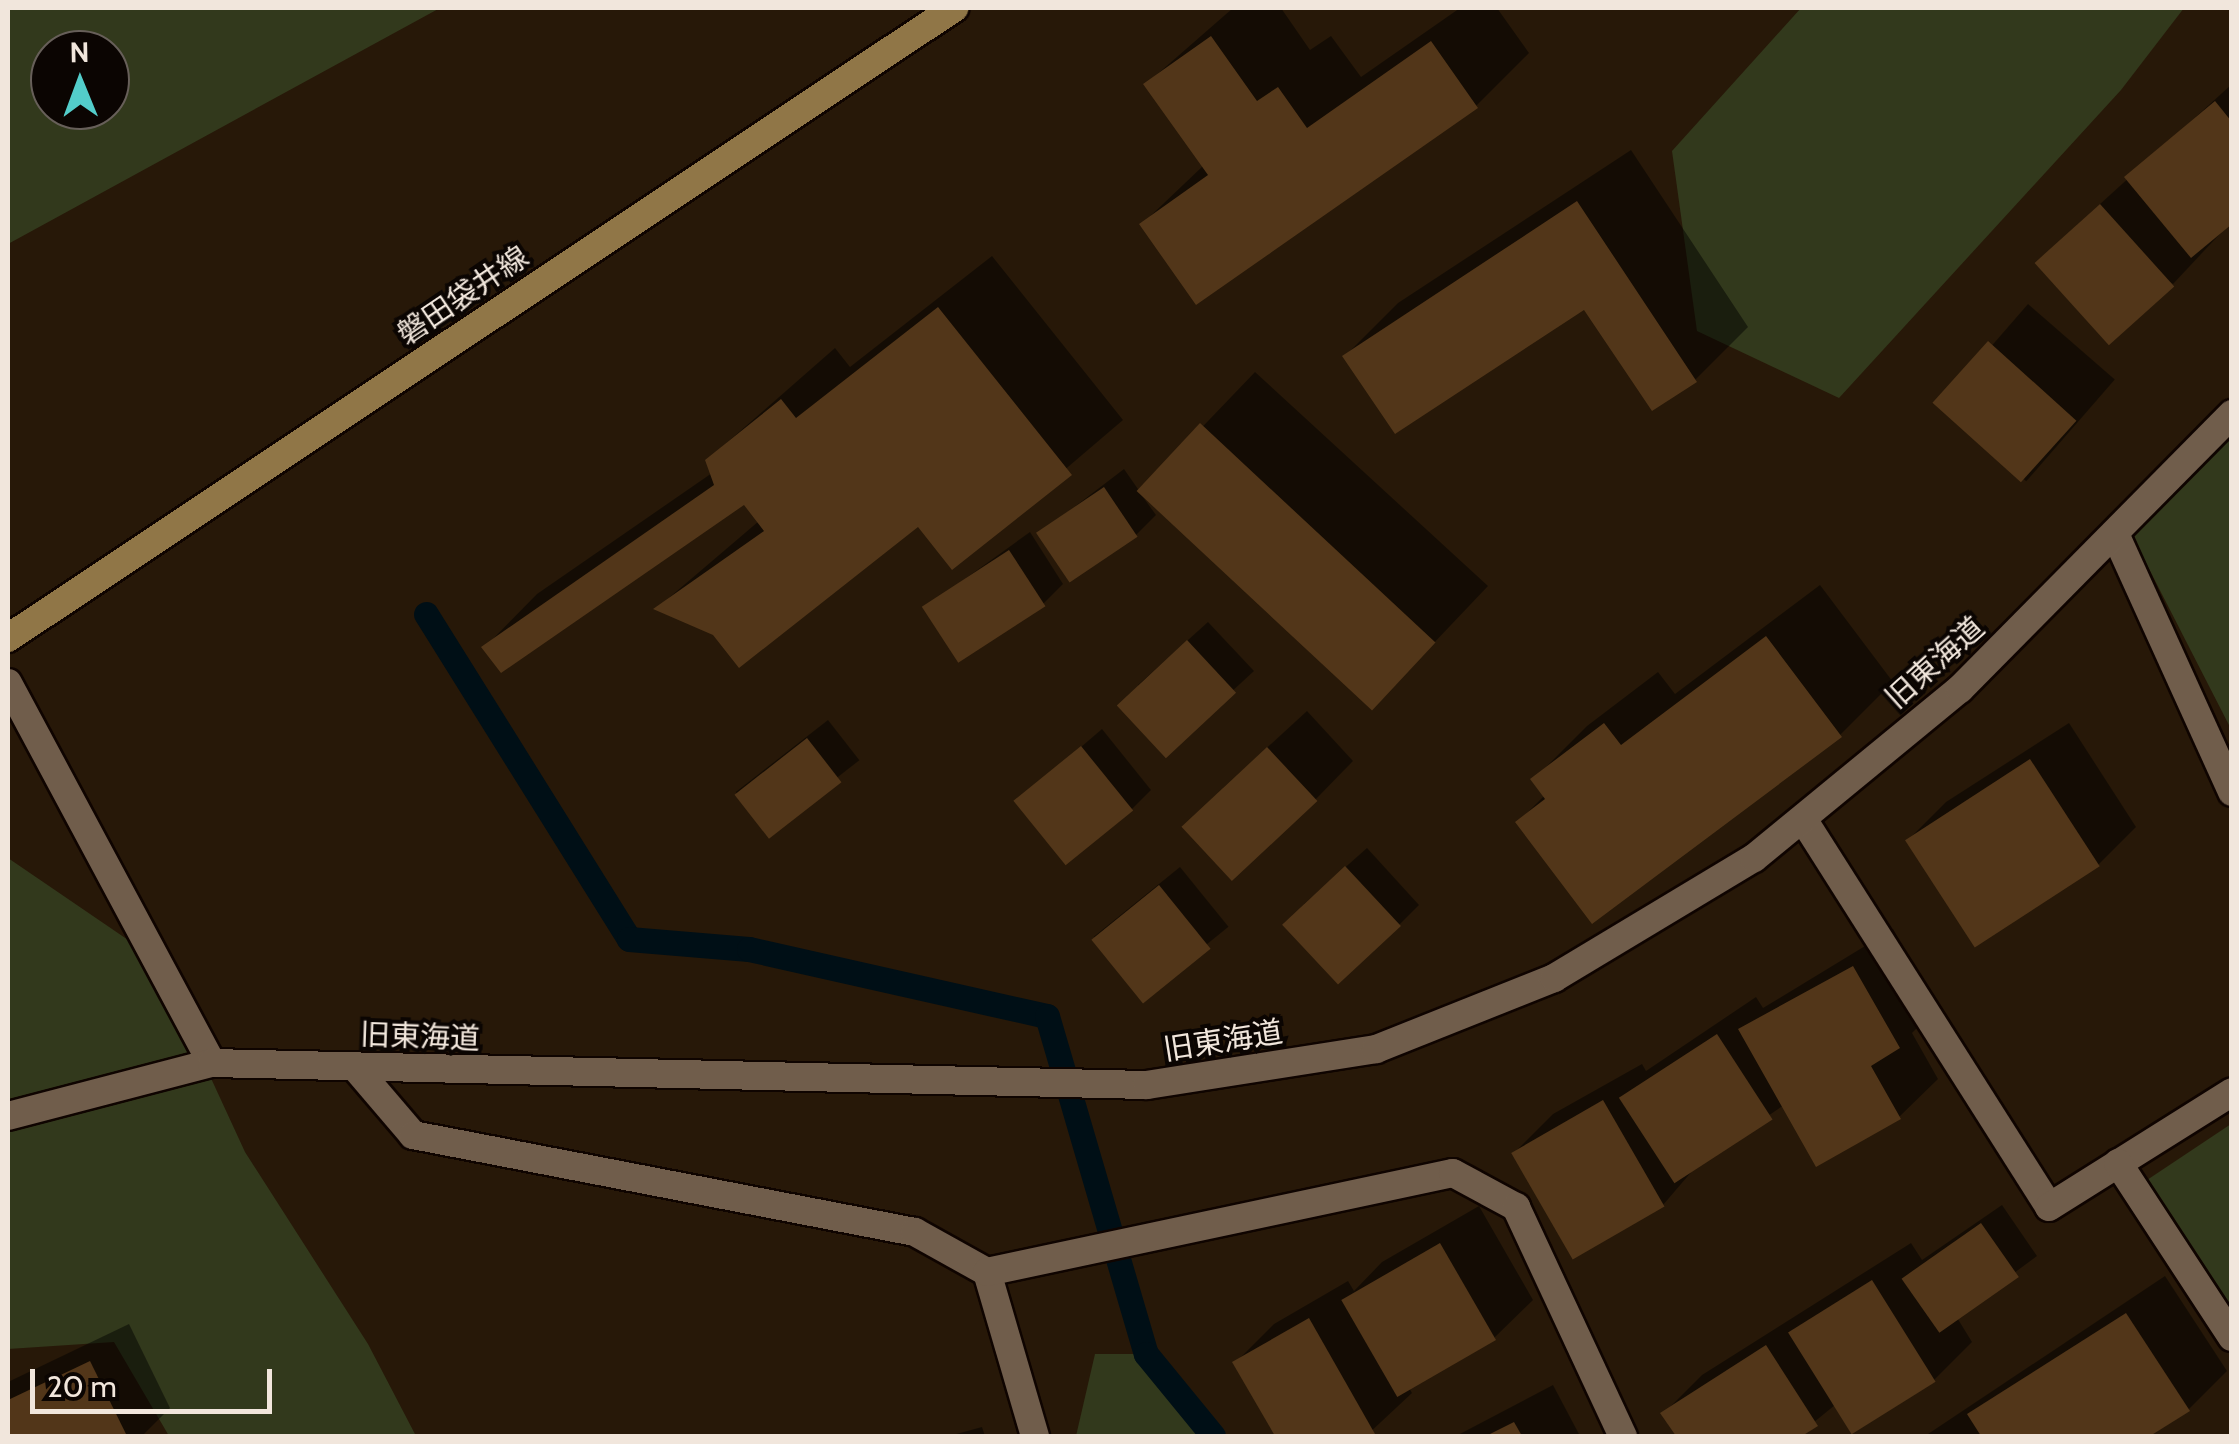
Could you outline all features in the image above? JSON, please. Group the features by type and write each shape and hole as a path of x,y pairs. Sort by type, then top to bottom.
{"main road":[{"name":"磐田袋井線","path":"8,638 954,8"}],"street":[{"name":"旧東海道","path":"8,1116 212,1063 1147,1086 1376,1049 1554,978 1754,858 1960,690 2116,536 2232,414"},
{"path":"2116,536 2232,792"},
{"path":"8,683 212,1063"},
{"path":"1803,818 2048,1207 2232,1092"},
{"path":"356,1067 413,1134 914,1232 987,1272 1453,1173 1516,1207 1623,1436"},
{"path":"2118,1163 2232,1337"},
{"path":"987,1272 1035,1436"}],"green space":[{"path":"8,8 440,8 8,244"},
{"path":"1801,8 2184,8 2121,90 1839,398 1697,331 1672,151"},
{"path":"2231,411 2231,729 2127,526"},
{"path":"8,858 156,959 245,1152 368,1344 416,1436 169,1436 114,1342 8,1349"},
{"path":"2231,1124 2231,1337 2135,1188"},
{"path":"1095,1354 1146,1354 1219,1436 1076,1436"}],"building":[{"path":"1211,36 1257,101 1278,87 1307,128 1431,41 1478,108 1196,305 1139,224 1208,175 1143,84"},
{"path":"2215,101 2232,122 2232,224 2191,258 2124,177"},
{"path":"1577,201 1697,382 1652,411 1584,310 1395,434 1342,356"},
{"path":"2100,204 2174,286 2109,345 2035,263"},
{"path":"938,307 1072,475 952,570 918,527 739,668 713,635 653,609 764,531 744,505 501,673 481,647 714,485 705,460 781,399 796,418"},
{"path":"1988,341 2076,421 2021,482 1932,403"},
{"path":"1200,423 1435,643 1372,711 1137,491"},
{"path":"1104,487 1138,537 1070,583 1036,533"},
{"path":"1009,550 1045,606 958,663 922,607"},
{"path":"1766,636 1842,737 1592,924 1515,822 1545,799 1530,779 1604,723 1621,745"},
{"path":"1187,640 1236,693 1166,758 1117,705"},
{"path":"807,738 841,782 769,839 735,795"},
{"path":"1081,746 1133,811 1066,865 1013,801"},
{"path":"1267,747 1317,801 1232,881 1181,827"},
{"path":"2030,759 2100,866 1975,948 1905,840"},
{"path":"1345,866 1401,926 1338,985 1282,925"},
{"path":"1159,885 1211,949 1143,1003 1091,940"},
{"path":"1853,966 1900,1048 1871,1066 1901,1119 1816,1167 1738,1029"},
{"path":"1717,1034 1773,1120 1674,1183 1619,1098"},
{"path":"1603,1100 1664,1207 1573,1260 1511,1153"},
{"path":"1981,1223 2019,1277 1939,1333 1902,1279"},
{"path":"1440,1243 1496,1340 1397,1397 1341,1300"},
{"path":"1872,1280 1936,1382 1852,1434 1788,1332"},
{"path":"2126,1313 2190,1411 2150,1436 1981,1436 1967,1414"},
{"path":"1309,1318 1375,1434 1275,1436 1232,1362"},
{"path":"1766,1345 1818,1426 1802,1436 1676,1436 1660,1413"},
{"path":"90,1361 127,1436 8,1436 8,1400"},
{"path":"1514,1422 1522,1436 1486,1436"}],"waterway":[{"path":"426,614 629,939 749,949 1047,1016 1146,1354 1213,1436"}]}
